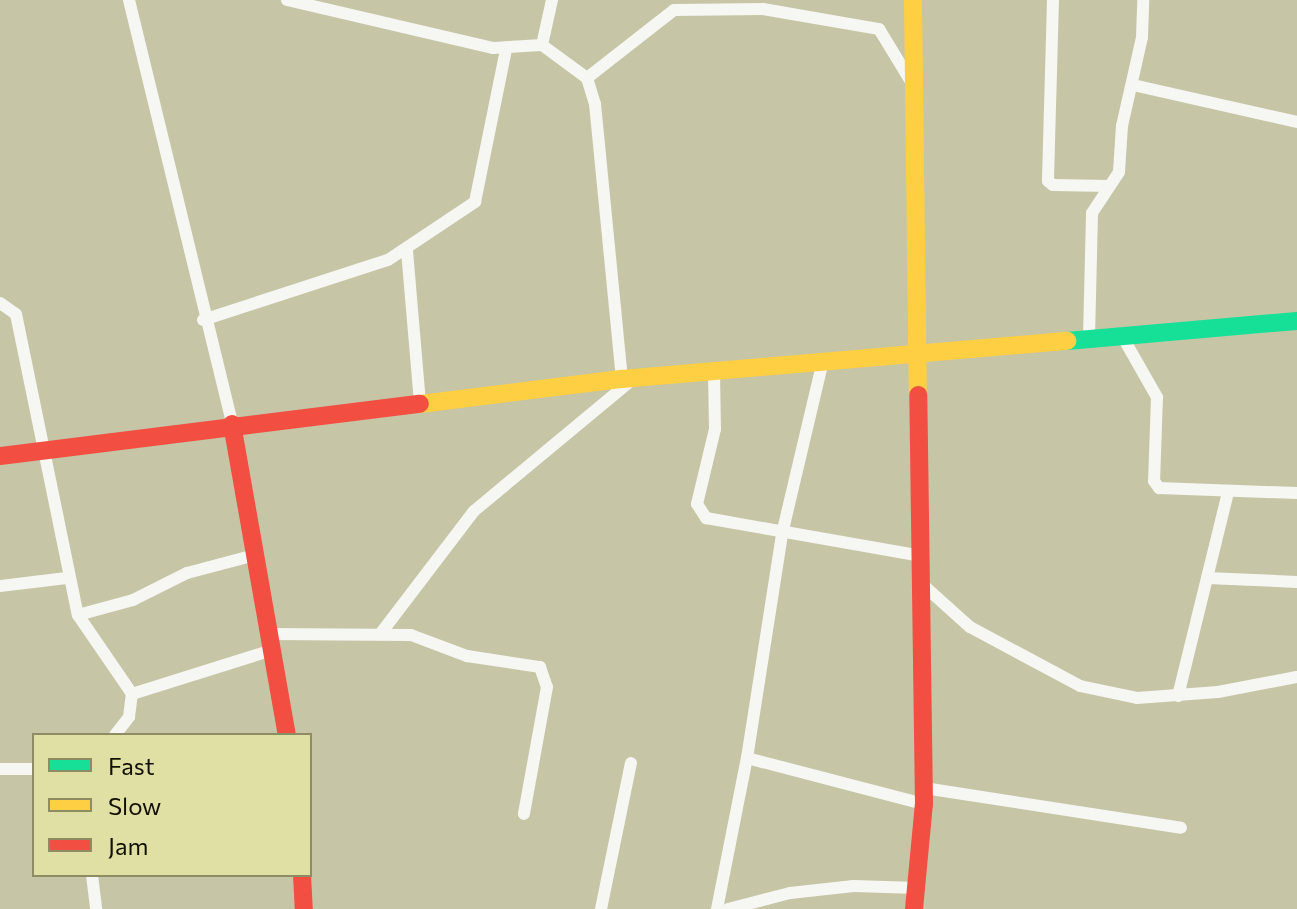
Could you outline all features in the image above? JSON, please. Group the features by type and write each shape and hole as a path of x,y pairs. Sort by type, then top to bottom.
{"street":[{"path":"287,0 506,49 542,45 587,78 595,104 628,378"},
{"path":"542,45 552,0"},
{"path":"913,0 924,796 914,909"},
{"path":"1053,0 1048,181 1053,185 1109,186"},
{"path":"1089,337 1092,213 1119,172 1143,0"},
{"path":"133,3 203,320 232,424 287,733"},
{"path":"587,78 674,10 763,5 879,29 915,89"},
{"path":"203,320 407,251 475,202 506,49"},
{"path":"1133,85 1297,122"},
{"path":"407,251 420,402"},
{"path":"0,303 16,314 46,449 67,578 78,615 132,694 129,717 117,733"},
{"path":"0,456 232,424 628,378 1297,321"},
{"path":"1121,334 1157,397 1154,481 1170,491 1297,493"},
{"path":"717,909 747,758 782,534 823,360"},
{"path":"714,372 715,429 699,484 698,509 715,522 922,556"},
{"path":"381,633 474,511 628,378"},
{"path":"1178,696 1228,492"},
{"path":"78,615 133,600 187,573 255,555"},
{"path":"0,586 67,578"},
{"path":"1207,578 1297,582"},
{"path":"922,584 970,627 1080,686 1137,698 1178,696 1297,677"},
{"path":"132,694 270,642 381,633 411,635 467,656 531,664 545,673 547,687 524,814"},
{"path":"747,758 924,796 1181,828"},
{"path":"601,909 631,763"},
{"path":"0,769 32,769"},
{"path":"92,877 96,909"},
{"path":"302,877 304,909"},
{"path":"728,909 790,893 854,886 917,888"}],"traffic: fast":[{"path":"1067,341 1297,321"}],"traffic: slow":[{"path":"913,0 918,395"},
{"path":"420,404 622,379 1067,341"}],"traffic: jam":[{"path":"914,909 924,804 918,395"},
{"path":"0,456 420,404"},
{"path":"232,424 287,733"},
{"path":"302,877 304,909"}]}
